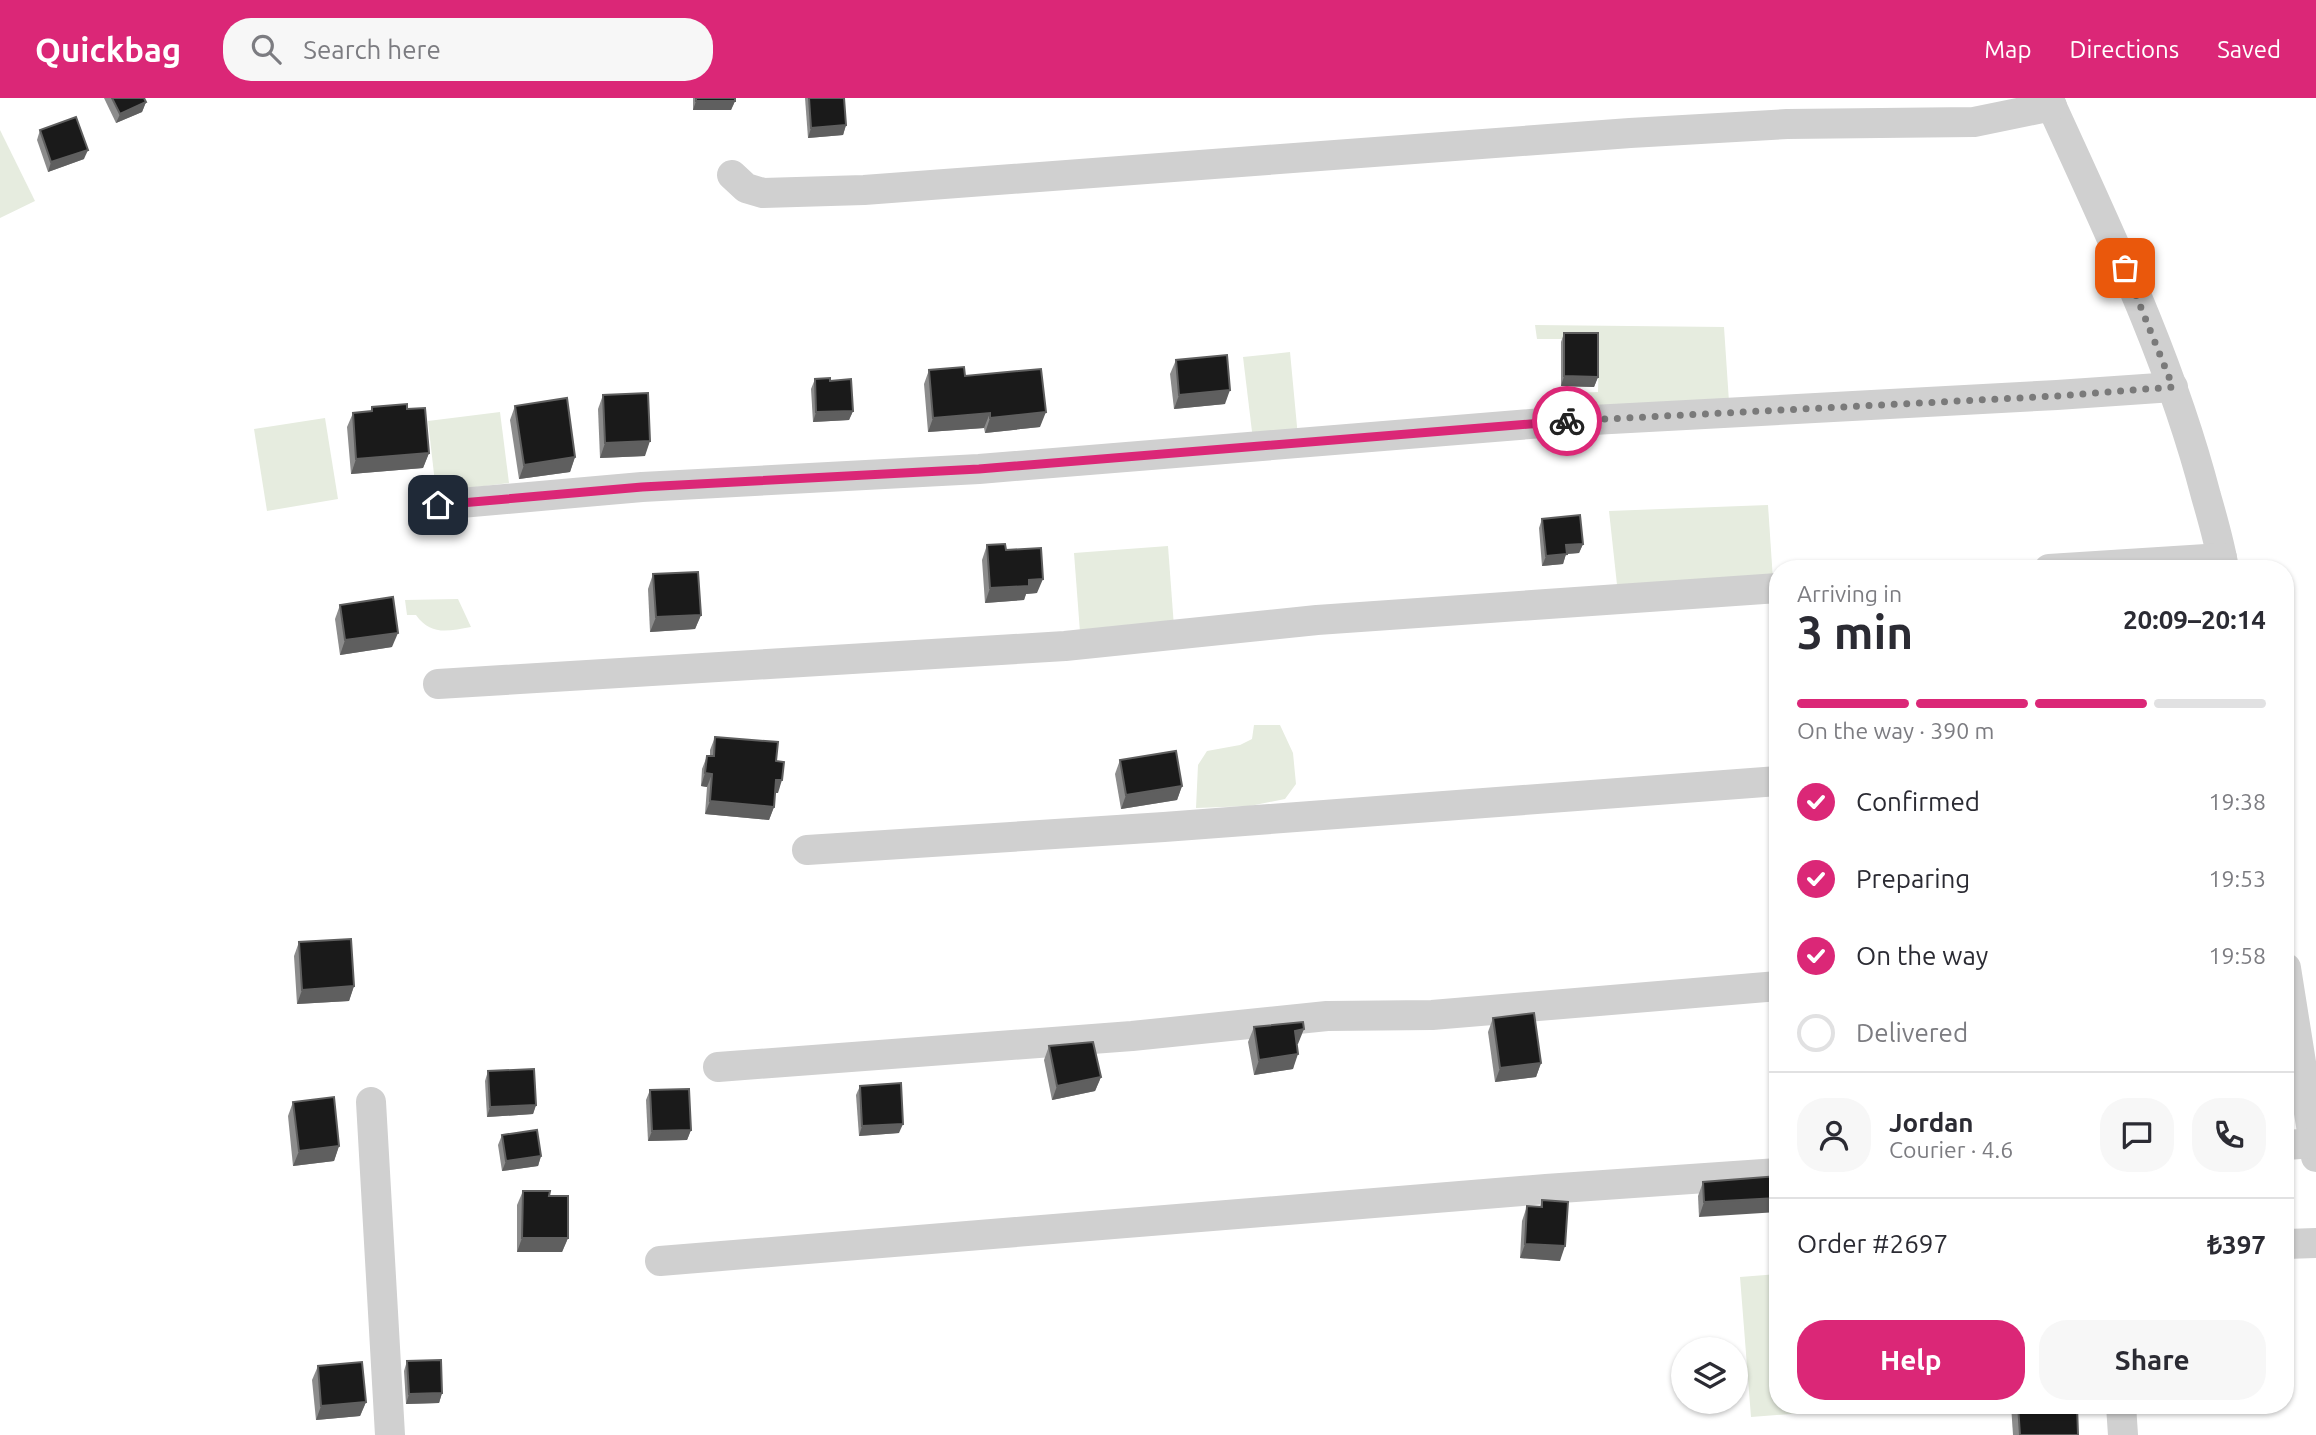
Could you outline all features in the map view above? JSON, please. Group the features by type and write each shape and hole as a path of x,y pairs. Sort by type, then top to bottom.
{"street":[{"path":"732,175 746,188 763,192 864,190 1630,133 1787,124 1974,122 2050,102 2136,291 2173,387 2199,470 2222,560"},
{"path":"438,505 642,487 979,469 1555,422 2057,396 2173,387"},
{"path":"438,684 1065,646 1317,620 1769,590"},
{"path":"807,850 1191,825 1769,782"},
{"path":"718,1067 1132,1036 1327,1016 1432,1015 1769,987"},
{"path":"2294,1044 2305,1148"},
{"path":"371,1102 390,1435"},
{"path":"660,1261 1546,1189 1769,1174"},
{"path":"2294,1244 2316,1243"},
{"path":"2122,1414 2123,1435"}],"shaded area":[{"path":"0,130 35,201 0,218"},
{"path":"1535,325 1724,327 1729,402 1570,411 1571,393 1598,392 1599,339 1537,339"},
{"path":"1290,352 1298,437 1253,440 1243,357"},
{"path":"500,412 509,483 436,492 428,421"},
{"path":"325,418 338,499 267,511 254,429"},
{"path":"1768,505 1772,560 1769,560 1769,580 1618,594 1609,511"},
{"path":"1168,546 1174,627 1080,632 1074,553"},
{"path":"458,599 471,627 455,630 434,629 416,615 407,615 405,600"},
{"path":"1254,725 1280,725 1293,753 1296,784 1285,799 1250,806 1196,808 1198,765 1207,751 1240,745 1252,739"},
{"path":"1769,1275 1769,1414 1792,1414 1751,1417 1748,1337 1745,1337 1740,1277"}],"building":[{"path":"112,98 144,98 146,102 120,114"},
{"path":"696,98 735,98 735,101 696,101"},
{"path":"809,98 844,98 846,125 811,128"},
{"path":"76,117 88,150 51,162 40,130"},
{"path":"1564,333 1598,333 1598,377 1564,376"},
{"path":"1227,355 1230,390 1179,395 1176,360"},
{"path":"964,367 965,376 1041,369 1046,412 990,418 990,413 933,418 929,370"},
{"path":"830,378 830,381 851,379 853,411 816,412 815,379"},
{"path":"648,393 650,441 605,443 603,395"},
{"path":"567,398 575,457 524,465 515,406"},
{"path":"407,404 407,409 425,408 429,453 356,459 353,413 372,411 372,407"},
{"path":"1580,515 1583,544 1566,545 1567,554 1546,556 1542,519"},
{"path":"1005,544 1006,550 1041,548 1043,579 1029,580 1029,586 990,588 987,545"},
{"path":"698,572 701,615 656,617 653,574"},
{"path":"393,597 398,633 345,640 340,605"},
{"path":"715,737 778,742 776,761 784,762 782,780 776,780 774,807 710,801 712,774 705,773 707,756 714,756"},
{"path":"1176,751 1182,786 1126,795 1120,760"},
{"path":"351,939 354,986 302,990 299,942"},
{"path":"1534,1013 1541,1063 1500,1068 1493,1018"},
{"path":"1303,1022 1304,1029 1295,1031 1298,1054 1259,1060 1254,1027"},
{"path":"1093,1042 1101,1077 1057,1086 1049,1046"},
{"path":"534,1069 536,1105 490,1107 488,1071"},
{"path":"901,1083 903,1124 862,1126 860,1086"},
{"path":"689,1089 691,1130 652,1131 650,1090"},
{"path":"334,1097 339,1146 299,1151 293,1102"},
{"path":"537,1130 541,1156 506,1161 502,1135"},
{"path":"1769,1177 1769,1198 1704,1202 1703,1182"},
{"path":"523,1191 550,1191 549,1196 568,1196 568,1238 522,1238"},
{"path":"1542,1200 1568,1202 1565,1246 1525,1244 1527,1206 1542,1207"},
{"path":"441,1360 442,1393 409,1394 407,1361"},
{"path":"362,1362 366,1402 321,1406 318,1366"},
{"path":"2019,1414 2077,1414 2078,1435 2020,1435"}],"way so far":[{"path":"1567,421 2057,396 2173,387 2125,268"}],"route":[{"path":"438,505 642,487 979,469 1567,421"}]}
